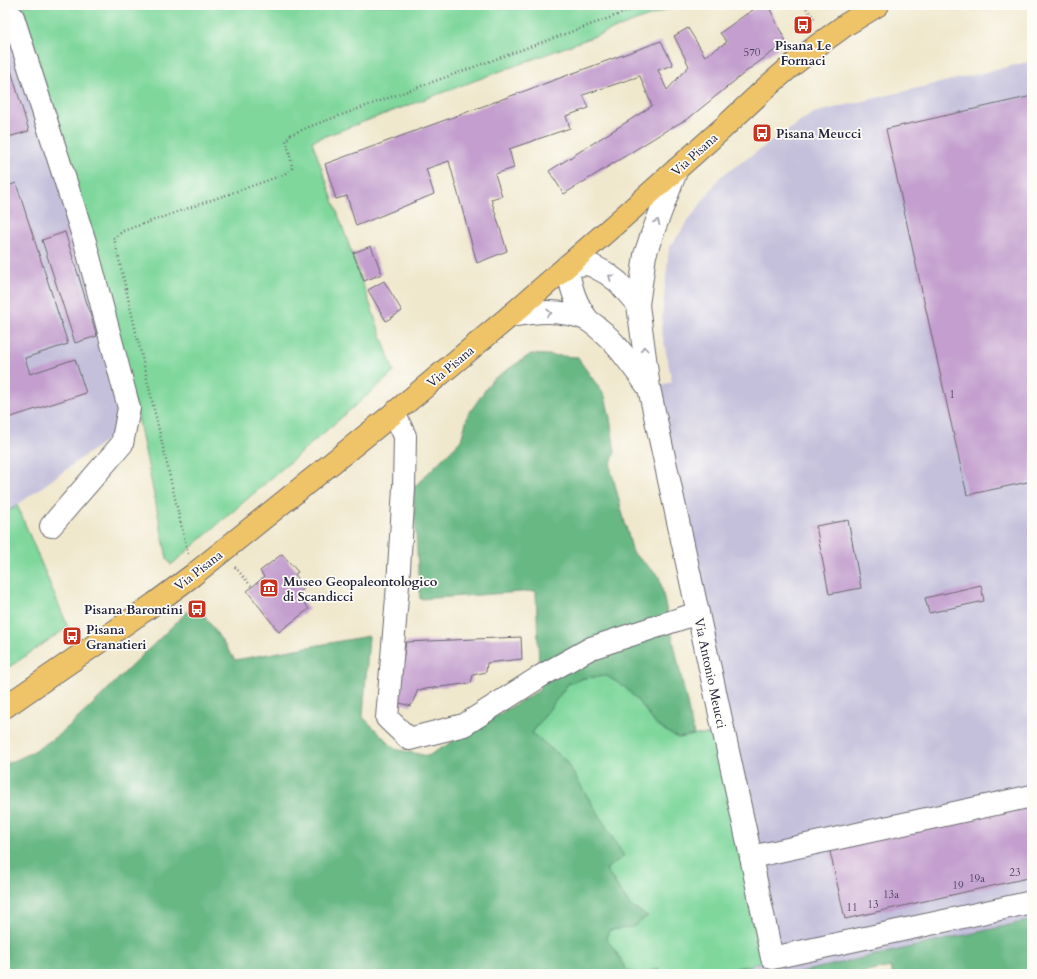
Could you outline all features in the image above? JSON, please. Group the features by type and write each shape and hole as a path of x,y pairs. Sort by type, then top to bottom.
{"main road":[{"name":"Via Pisana","path":"5,707 154,604 193,575 394,413 510,316 790,67 813,48 847,24 878,5"}],"street":[{"path":"14,17 84,242 129,408 122,444 52,526"},
{"name":"Via Antonio Meucci","path":"677,169 651,237 643,269 638,305 649,388 772,958 1032,902"},
{"path":"567,266 587,264 593,266 613,277 638,305"},
{"name":"Via Antonio Meucci","path":"567,266 574,298 582,312 588,320 614,343 649,388"},
{"name":"Via Antonio Meucci","path":"510,316 538,313 560,313 588,320"},
{"path":"394,413 405,436 404,480 398,585 387,718 409,739 464,725 541,676 591,648 698,613"},
{"path":"751,857 1032,796"}],"path":[{"path":"193,575 114,238 123,230 283,176 292,168 286,140 290,135 311,126 644,5"},
{"path":"222,551 252,588"}],"shaded area":[{"path":"5,5 23,5 138,417 5,514"},
{"path":"1032,61 1032,920 792,974 753,974 751,965 772,958 649,388 672,382 661,328 669,248 720,177 813,113"}],"green space":[{"path":"23,5 679,5 312,141 394,372 171,565 167,558 138,417"},
{"path":"531,354 577,357 605,396 615,452 610,466 633,553 659,576 694,735 678,738 656,725 644,708 626,688 607,676 584,678 568,684 532,733 565,760 624,856 606,869 630,906 648,916 633,927 609,930 606,938 627,971 640,974 5,974 5,764 37,749 66,728 93,704 196,603 235,660 369,636 363,717 395,749 428,756 540,690 536,591 420,599 413,488 461,440 468,415 492,380"},
{"path":"17,505 68,627 5,670 5,514"},
{"path":"607,676 626,688 644,708 656,725 678,738 694,735 724,734 772,958 751,965 711,974 661,974 659,969 640,974 627,971 606,938 609,930 633,927 630,906 606,869 623,856 565,760 532,733 568,684 584,678"},
{"path":"1032,920 1032,974 892,974 890,967 857,974 792,974"},
{"path":"751,965 753,974 711,974"},
{"path":"660,969 661,974 640,974"}],"building":[{"path":"761,5 768,5 786,42 748,70 689,118 564,194 549,171 652,106 640,76 583,95 589,108 566,116 570,128 509,149 514,168 495,174 502,196 491,199 507,251 477,263 449,161 426,169 434,194 356,226 347,196 336,199 325,164 661,41 673,65 658,70 667,90 689,66 674,36 688,28 705,56 727,42 720,33"},
{"path":"5,50 29,131 5,138"},
{"path":"1032,96 1032,481 967,495 886,129"},
{"path":"16,183 68,344 25,358 30,374 75,359 86,393 5,419 5,187"},
{"path":"65,232 97,336 75,343 42,240"},
{"path":"371,246 382,274 364,281 353,253"},
{"path":"384,281 402,311 386,321 368,290"},
{"path":"848,520 861,588 829,594 816,526"},
{"path":"282,554 298,572 295,574 304,588 298,595 309,609 279,632 247,591 264,577 260,571"},
{"path":"981,585 984,601 929,613 925,598"},
{"path":"521,637 522,659 487,663 486,672 473,675 471,683 418,690 411,706 396,702 406,642"},
{"path":"1032,802 1032,877 845,919 829,847"}],"place":[{"name":"Pisana Le Fornaci","path":"803,25"},
{"name":"Pisana Meucci","path":"762,133"},
{"name":"Museo Geopaleontologico di Scandicci","path":"269,588"},
{"name":"Pisana Barontini","path":"197,609"},
{"name":"Pisana Granatieri","path":"72,636"}]}
